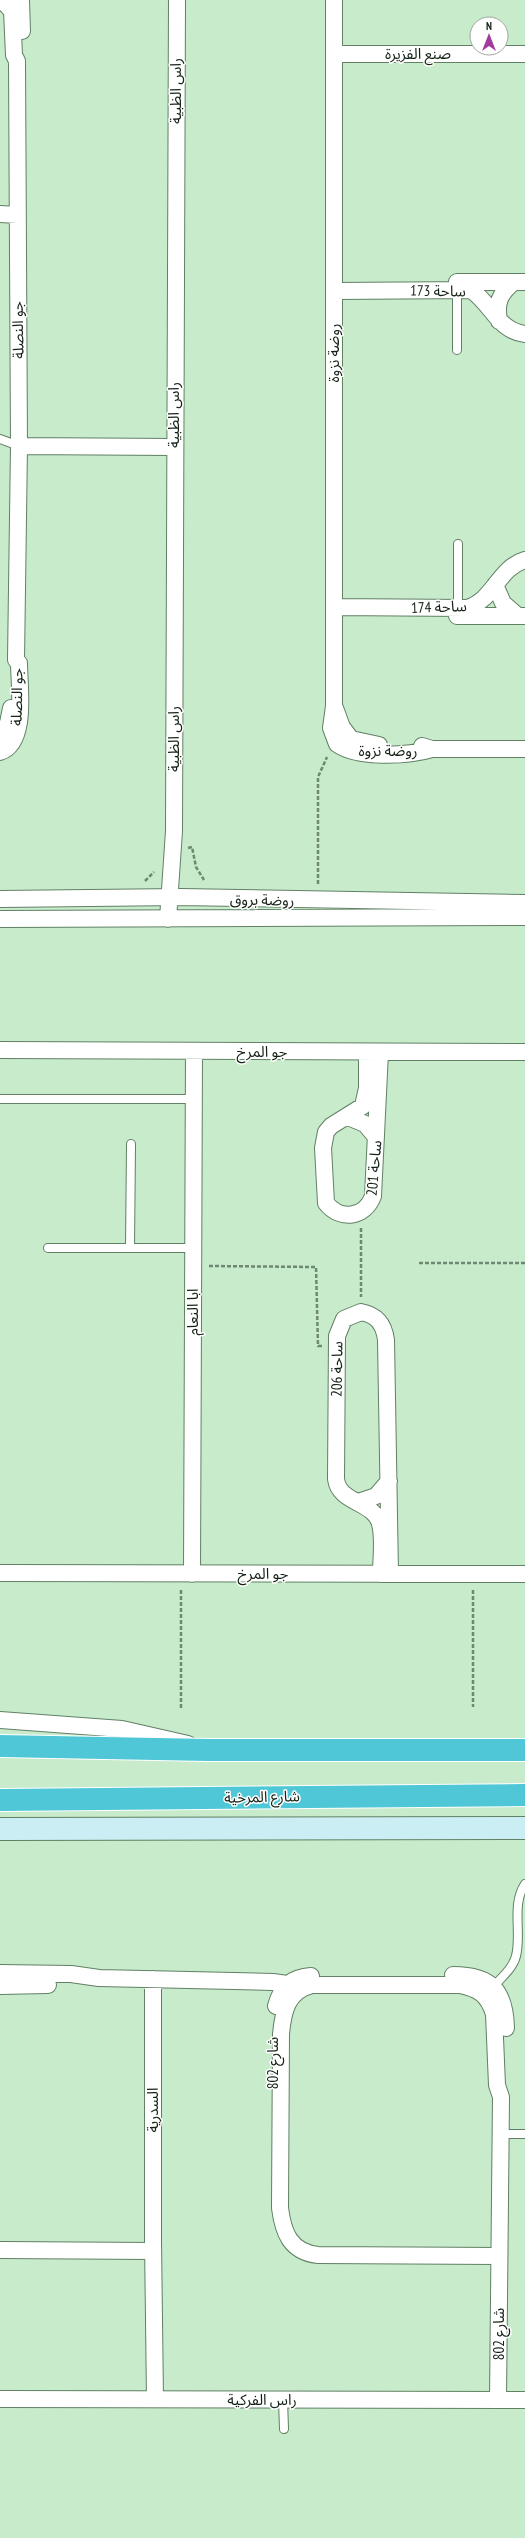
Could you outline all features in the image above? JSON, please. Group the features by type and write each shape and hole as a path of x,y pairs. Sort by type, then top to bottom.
{"highway":[{"path":"0,1746 208,1750 525,1750"},
{"name":"شارع المرخية","path":"0,1800 525,1794"}],"main road":[{"name":"شارع المرخية","path":"0,1829 525,1828"}],"street":[{"name":"جو النصلة","path":"0,752 8,748 14,741 19,724 19,663 16,660 19,446 17,61 14,55 12,11 2,0"},
{"name":"جو النصلة","path":"17,61 20,58 23,24 21,0"},
{"name":"راس الظبية","path":"175,919 174,897 178,848 174,831 174,447 177,0"},
{"name":"روضة نزوة","path":"334,0 334,706 331,728 337,744 356,753 416,754 432,749"},
{"name":"صنع الفزيرة","path":"334,54 525,54"},
{"path":"0,214 17,214"},
{"path":"499,321 497,310 499,297 519,282"},
{"name":"ساحة 173","path":"334,286 519,282"},
{"name":"ساحة 173","path":"334,286 471,290 476,293 499,321 510,330 525,334"},
{"path":"19,446 174,447"},
{"name":"ساحة 174","path":"334,611 458,609 474,606 484,600 507,569 514,563 525,560"},
{"path":"495,585 503,603 521,616"},
{"name":"ساحة 174","path":"334,611 521,616"},
{"name":"جو النصلة","path":"0,737 5,730 10,714 13,662 16,660"},
{"name":"روضة نزوة","path":"334,706 342,727 351,739 367,744 415,745 432,749 525,749"},
{"name":"روضة بروق","path":"0,898 174,897 257,900 525,903"},
{"name":"روضة بروق","path":"0,919 525,917"},
{"name":"جو المرخ","path":"0,1050 525,1052"},
{"name":"ابا النعام","path":"186,1573 193,1266 194,1051"},
{"name":"ساحة 201","path":"374,1052 376,1137 373,1196 370,1204 360,1213 338,1213 331,1209 324,1196 324,1140 331,1126 348,1117 363,1106 366,1099 374,1052"},
{"path":"348,1117 365,1124 376,1137"},
{"path":"361,1312 377,1318 385,1331 389,1481 385,1574"},
{"name":"ساحة 206","path":"361,1312 344,1319 339,1327 336,1347 337,1485 348,1497 373,1511 380,1523 385,1574"},
{"path":"358,1502 376,1496 389,1481"},
{"name":"جو المرخ","path":"0,1573 525,1574"},
{"path":"0,1720 122,1729 176,1740 208,1750"},
{"path":"0,1973 71,1974 99,1978 273,1982 287,1984 310,1976 462,1975 475,1976 494,1986"},
{"path":"0,1986 80,1984 99,1978"},
{"name":"السدرية","path":"153,1979 153,2246 155,2400"},
{"name":"شارع 802","path":"287,1984 276,2005 273,2034 272,2209 273,2225 281,2246 292,2256 304,2262 316,2264 499,2261"},
{"name":"شارع 802","path":"498,2400 500,2134 500,2096 496,2084 494,2014 486,1996 471,1987 460,1985 312,1985 299,1990 285,2007 281,2034 280,2208 282,2222 289,2241 308,2254 318,2255 499,2261"},
{"name":"شارع 802","path":"494,1986 501,1996 506,2025 506,2084 500,2096"},
{"path":"0,2241 153,2246"},
{"path":"0,2250 153,2246"},
{"name":"راس الفركية","path":"0,2399 525,2400"}],"lane":[{"path":"457,290 457,350"},
{"path":"0,439 19,446"},
{"path":"458,544 458,609"},
{"path":"0,1099 193,1099"},
{"path":"130,1248 131,1144"},
{"path":"48,1248 193,1248"},
{"path":"494,1986 509,1969 516,1955 519,1900 525,1884"},
{"path":"500,2134 525,2134"},
{"path":"283,2400 284,2429"}],"path":[{"path":"318,887 318,777 323,764 337,744"},
{"path":"360,1213 361,1312"},
{"path":"419,1263 525,1263"},
{"path":"193,1266 316,1267 318,1346 336,1347"},
{"path":"181,1709 186,1573"},
{"path":"473,1574 473,1707"}]}
